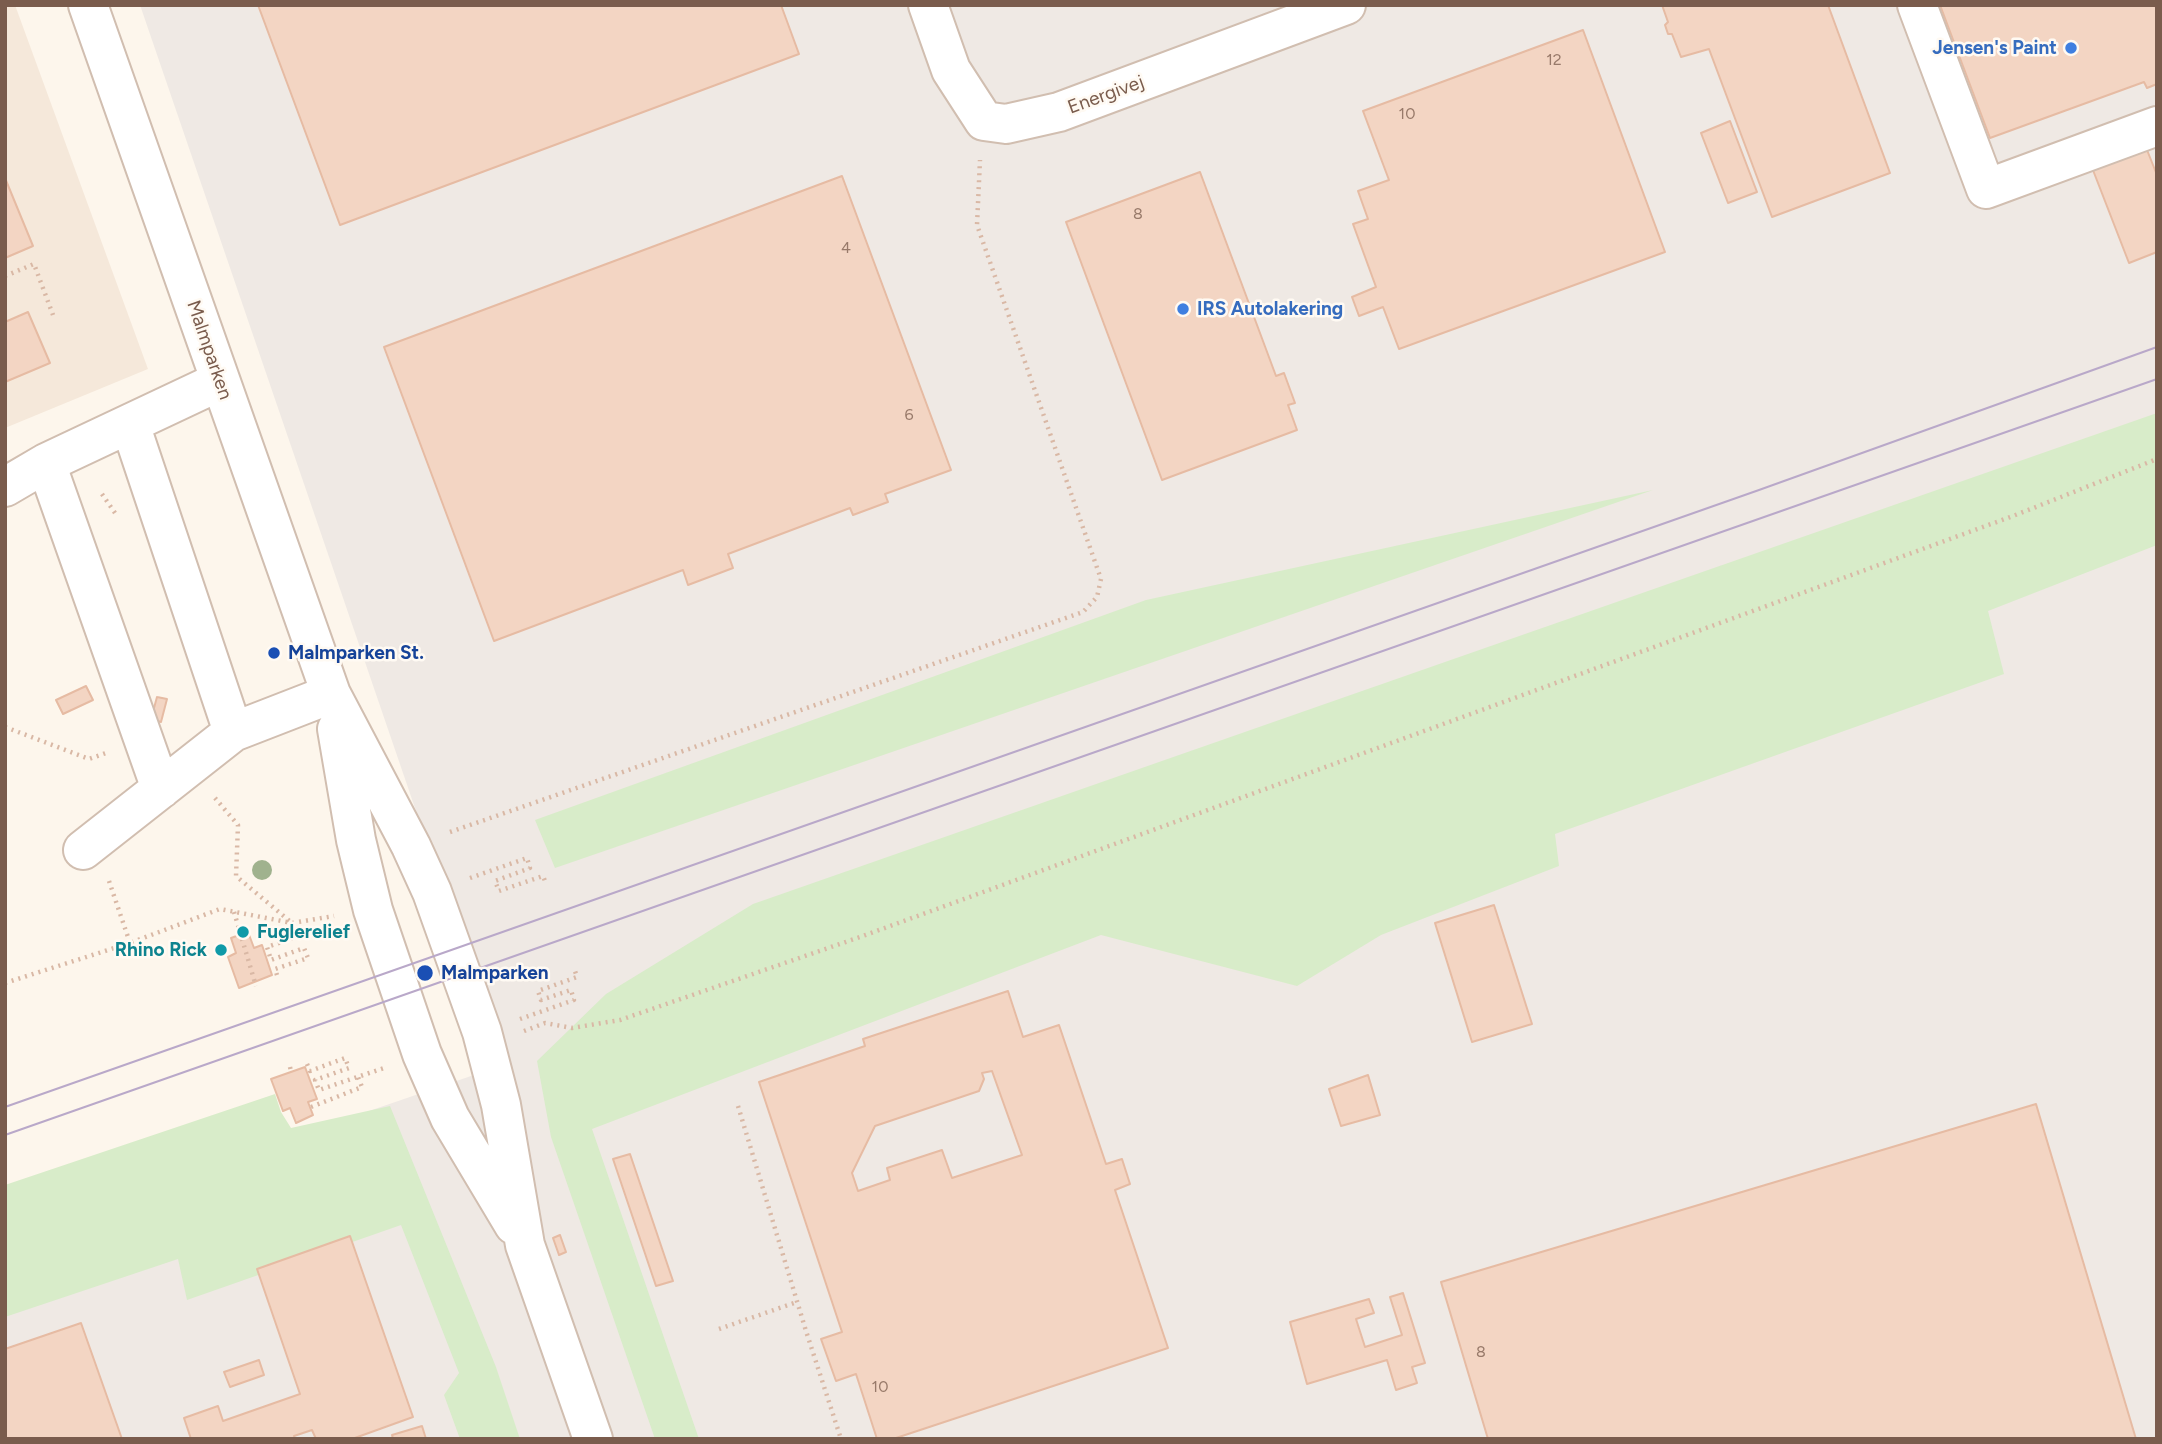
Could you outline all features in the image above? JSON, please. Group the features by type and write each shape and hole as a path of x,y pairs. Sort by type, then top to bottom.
{"street":[{"name":"Malmparken","path":"88,5 331,694 411,846 432,892 486,1045 501,1105 526,1245 593,1439"},
{"path":"928,5 951,70 984,121"},
{"name":"Energivej","path":"984,121 1006,124 1059,112 1346,5"},
{"path":"1917,5 1986,189 2157,125"},
{"path":"5,487 47,463 220,381"},
{"path":"130,424 233,732"},
{"path":"47,463 161,789"},
{"name":"Malmparken","path":"331,694 356,840 373,910 422,1054 450,1118 526,1245"},
{"path":"83,850 233,732 331,694"}],"path":[{"path":"452,831 1083,612 1097,597 1101,579 977,225 984,121"},
{"path":"5,276 34,264 53,315"},
{"path":"486,1045 545,1023 572,1028 620,1020 860,937 2013,516 2157,459"},
{"path":"5,727 89,759 144,740"},
{"path":"83,850 102,860 130,943"},
{"path":"500,868 527,858 530,868 495,881 499,891 543,876 545,881"},
{"path":"5,984 130,943 220,909 292,923 373,910"},
{"path":"234,912 256,986"},
{"path":"277,975 275,969 307,958 304,948 271,960 267,947 299,937"},
{"path":"540,1012 574,999 571,990 541,1000 538,991 577,977 575,971"},
{"path":"307,1064 310,1071 345,1058 349,1068 315,1080 319,1090 355,1077 362,1087 311,1107"},
{"path":"738,1106 841,1439"},
{"path":"719,1329 797,1302"}],"shaded area":[{"path":"5,5 15,5 148,369 5,428"},
{"path":"140,5 2157,5 2157,1439 5,1439 5,1236 503,1065"}],"green space":[{"path":"2157,413 2157,545 1988,611 2004,674 1555,834 1559,866 1381,935 1297,986 1101,935 592,1129 699,1439 655,1439 551,1137 537,1061 606,994 753,904"},
{"path":"1653,490 555,868 535,820 1146,600"},
{"path":"275,1094 281,1112 291,1128 390,1106 496,1367 520,1439 460,1439 444,1395 459,1373 401,1225 187,1300 178,1259 5,1317 5,1185"}],"building":[{"path":"258,5 781,5 799,54 340,225"},
{"path":"1662,5 1828,5 1890,173 1772,217 1709,49 1681,57 1672,34 1668,34 1665,25 1668,22"},
{"path":"1940,5 2155,5 2157,84 2147,88 2144,82 1990,138"},
{"path":"1583,30 1665,252 1399,349 1383,307 1359,316 1352,297 1376,287 1353,224 1368,219 1358,191 1389,180 1363,111"},
{"path":"1730,121 1757,192 1728,203 1701,133"},
{"path":"2145,145 2157,175 2157,252 2129,263 2091,165"},
{"path":"1200,172 1276,376 1284,373 1295,403 1288,405 1297,430 1162,480 1066,222"},
{"path":"842,176 951,470 885,494 888,502 853,515 850,508 728,554 733,568 688,585 683,570 494,641 384,347"},
{"path":"5,178 33,246 5,258"},
{"path":"28,312 50,363 5,382 5,322"},
{"path":"86,686 93,700 63,714 56,700"},
{"path":"157,697 167,699 161,722 151,719"},
{"path":"1494,905 1532,1024 1472,1042 1435,923"},
{"path":"248,932 254,948 262,945 272,975 239,988 228,957 236,953 231,938"},
{"path":"1008,991 1023,1037 1059,1025 1106,1164 1122,1159 1130,1184 1115,1190 1168,1348 893,1439 877,1439 856,1374 836,1381 821,1339 842,1332 759,1082 865,1046 863,1039","holes":["992,1071 1022,1155 952,1178 942,1150 887,1168 890,1180 858,1191 852,1173 875,1126 979,1091 984,1079 982,1073"]},
{"path":"305,1067 317,1099 308,1102 313,1115 296,1123 290,1108 283,1111 271,1079"},
{"path":"1368,1075 1380,1115 1341,1126 1329,1089"},
{"path":"2036,1104 2136,1439 1488,1439 1441,1282"},
{"path":"630,1154 673,1281 656,1286 613,1159"},
{"path":"560,1235 566,1252 559,1255 553,1238"},
{"path":"350,1236 413,1417 352,1439 316,1439 312,1430 294,1436 295,1439 191,1439 184,1418 218,1406 223,1421 300,1394 257,1269"},
{"path":"1403,1293 1425,1363 1412,1367 1417,1383 1396,1390 1387,1360 1307,1384 1290,1322 1369,1299 1374,1313 1356,1319 1365,1347 1402,1335 1390,1297"},
{"path":"81,1323 122,1439 5,1439 5,1349"},
{"path":"259,1360 264,1375 230,1387 224,1372"},
{"path":"422,1426 426,1439 393,1439 392,1435"}],"tram line":[{"path":"5,1107 1759,490 2157,347"},
{"path":"5,1135 2157,379"}],"place":[{"name":"Jensen's Paint","path":"2071,48"},
{"name":"IRS Autolakering","path":"1183,309"},
{"name":"Malmparken St.","path":"274,653"},
{"name":"Fuglerelief","path":"243,932"},
{"name":"Rhino Rick","path":"221,950"},
{"name":"Malmparken","path":"425,973"}]}
